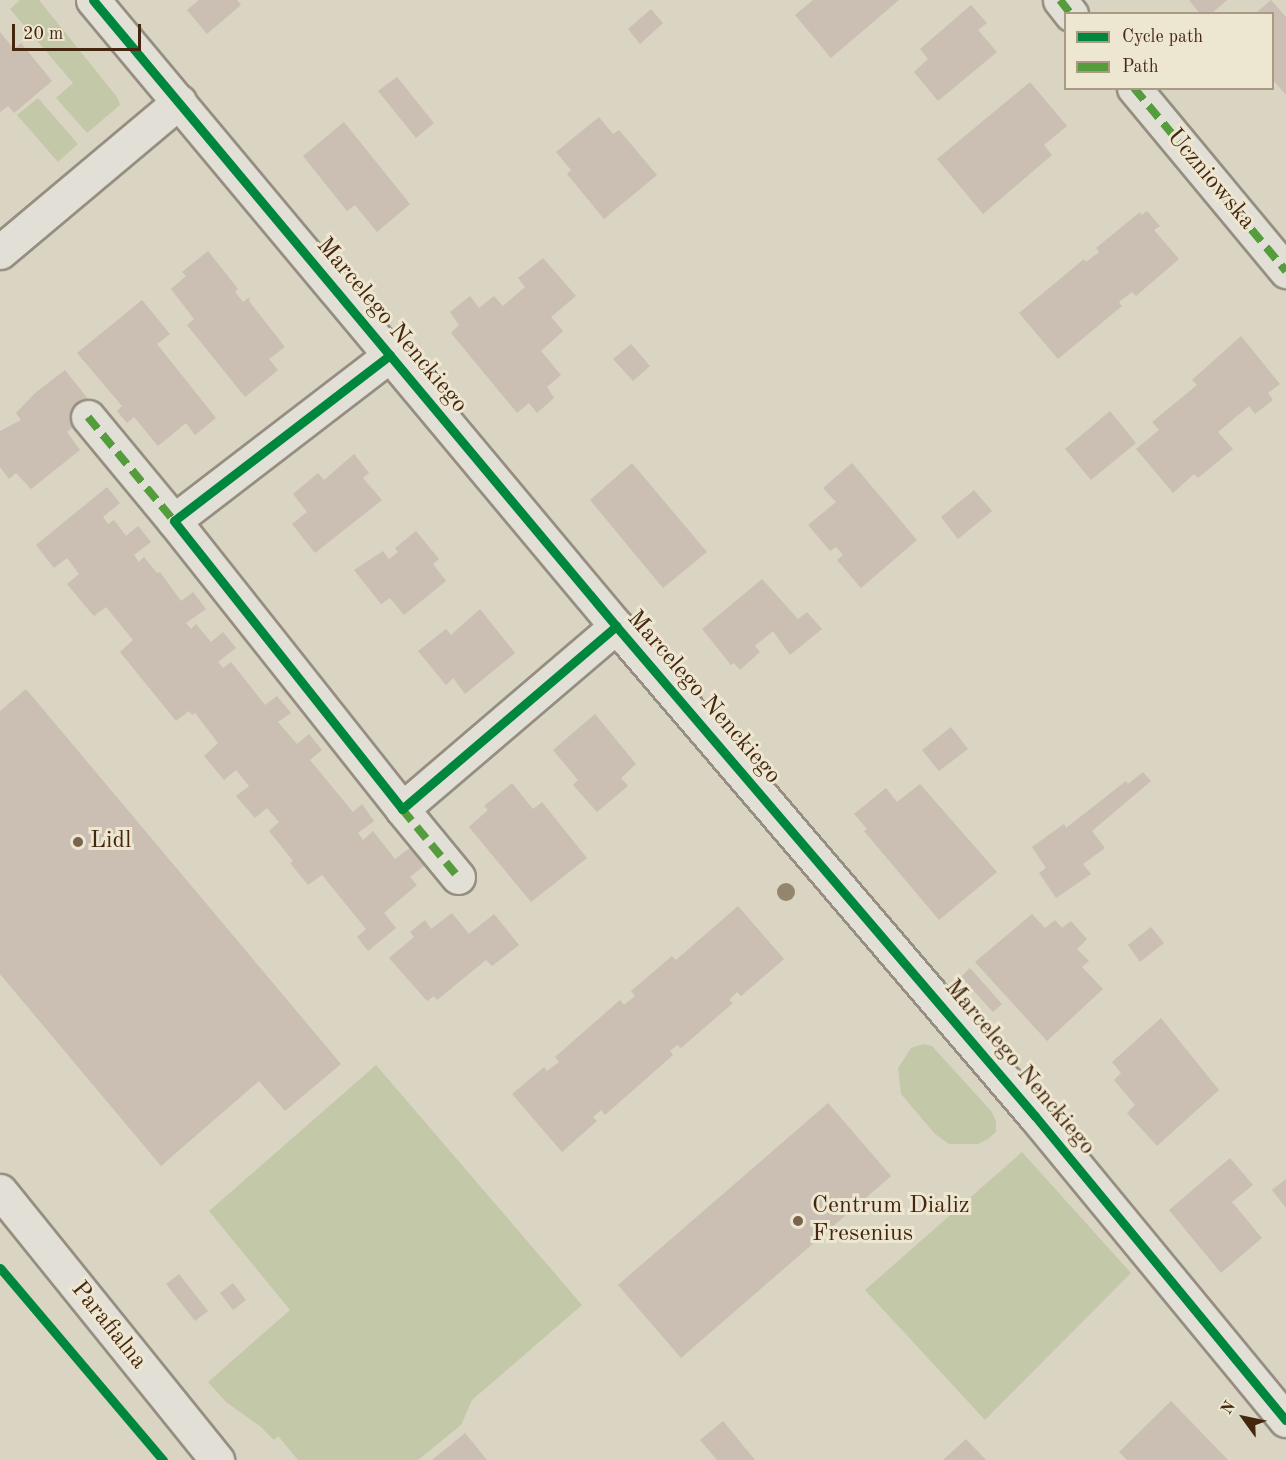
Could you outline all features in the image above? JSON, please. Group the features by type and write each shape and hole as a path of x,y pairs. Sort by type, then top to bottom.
{"street":[{"name":"Marcelego Nenckiego","path":"93,0 616,626 1035,1116 1286,1420"},
{"path":"1060,0 1069,12"},
{"name":"Uczniowska","path":"1136,90 1286,271"},
{"path":"0,252 179,102"},
{"path":"174,521 390,355"},
{"path":"88,417 174,521 458,877"},
{"path":"402,809 616,626"},
{"name":"Parafialna","path":"0,1191 217,1460"}],"green space":[{"path":"20,0 39,0 117,97 120,105 87,133 56,98 73,83 10,9"},
{"path":"38,98 78,144 58,162 17,115"},
{"path":"923,1044 932,1046 992,1112 996,1122 996,1132 988,1139 978,1144 949,1144 935,1134 901,1094 898,1068 911,1048"},
{"path":"376,1065 582,1305 472,1400 461,1425 418,1460 298,1460 278,1436 274,1440 261,1427 226,1402 208,1382 290,1310 209,1211"},
{"path":"1022,1152 1131,1273 985,1420 865,1290"}],"building":[{"path":"199,0 237,0 241,5 207,34 187,10"},
{"path":"813,0 899,0 831,58 795,15"},
{"path":"1189,0 1227,0 1213,12 1198,12"},
{"path":"1271,0 1286,17 1286,95 1274,81 1274,12 1257,12"},
{"path":"971,5 987,23 978,30 997,52 938,101 914,72 928,59 920,49"},
{"path":"651,9 663,23 640,44 628,29"},
{"path":"0,32 14,49 21,43 52,81 14,113 8,106 0,112"},
{"path":"397,77 434,123 416,138 378,91"},
{"path":"1030,82 1067,126 1044,145 1052,155 983,214 937,159"},
{"path":"599,117 613,134 619,130 657,175 604,219 567,174 571,170 556,152"},
{"path":"344,122 410,204 377,232 355,205 347,211 303,156"},
{"path":"1147,211 1160,226 1154,230 1179,259 1136,296 1132,292 1119,302 1122,306 1058,359 1019,313 1084,259 1086,262 1099,252 1096,248 1140,212 1142,215"},
{"path":"208,251 238,289 235,292 243,302 250,297 249,301 285,347 269,359 278,370 245,397 187,325 194,319 171,289 186,276 182,272"},
{"path":"543,258 576,296 551,317 563,331 541,351 561,375 547,387 554,398 537,413 529,403 517,413 451,333 459,325 450,312 470,296 479,308 494,296 503,306 525,287 518,278"},
{"path":"142,300 170,334 157,344 216,418 195,435 186,423 158,446 134,417 127,423 117,411 122,406 77,353"},
{"path":"1241,336 1280,384 1268,393 1273,400 1255,414 1249,406 1218,432 1233,449 1198,478 1194,474 1173,493 1136,449 1159,430 1152,422 1197,385 1192,380"},
{"path":"631,344 650,366 633,381 613,359"},
{"path":"65,370 96,409 67,432 80,450 31,489 16,473 9,479 0,467 0,431 21,420 16,413 35,393"},
{"path":"1110,411 1136,443 1091,480 1065,449"},
{"path":"354,454 369,473 363,478 382,500 315,553 292,524 307,512 293,494 318,473 324,480"},
{"path":"632,463 707,552 663,588 590,500"},
{"path":"852,463 917,540 861,588 837,560 843,555 836,547 830,551 808,525 836,502 823,488"},
{"path":"107,487 120,503 103,517 108,524 114,520 126,536 138,526 151,542 134,555 139,562 144,557 157,573 160,572 181,601 193,592 206,609 186,623 191,629 196,624 211,642 223,632 236,648 218,662 223,668 231,662 265,705 277,696 291,713 278,722 297,744 309,734 322,750 310,760 353,812 362,804 374,821 358,833 363,840 373,831 395,859 411,847 425,865 410,877 417,885 384,913 396,928 368,951 357,937 366,929 322,875 308,885 290,863 293,861 269,831 279,822 267,808 255,818 236,796 249,786 236,770 224,780 204,756 218,743 195,713 192,715 189,711 176,721 120,652 133,640 106,607 94,616 67,584 79,574 67,558 54,568 36,545"},
{"path":"974,490 992,511 958,539 941,517"},
{"path":"416,531 439,559 433,564 446,581 404,615 390,598 381,604 354,570 383,551 389,559 398,552 395,548"},
{"path":"762,579 798,619 807,612 822,629 790,655 773,631 755,646 760,652 740,670 734,663 731,665 702,629"},
{"path":"480,609 515,653 465,694 453,678 446,685 418,651 446,629 451,635"},
{"name":"Lidl","path":"26,689 341,1064 285,1111 259,1081 161,1166 0,974 0,711"},
{"path":"595,714 636,764 621,778 628,786 597,812 573,785 578,780 553,750"},
{"path":"951,727 968,749 939,771 922,750"},
{"path":"1143,772 1151,781 1092,831 1105,848 1083,864 1091,874 1056,898 1039,873 1046,868 1032,847 1064,824 1066,828 1126,781 1128,784"},
{"path":"512,783 533,809 542,802 587,858 531,902 469,827 488,810 484,806"},
{"path":"920,784 997,872 939,920 864,831 867,829 854,814 886,788 897,802"},
{"path":"738,906 784,959 741,996 737,992 729,1000 733,1003 681,1048 677,1045 670,1051 673,1055 605,1115 601,1110 593,1117 597,1121 562,1152 512,1094 544,1067 547,1071 559,1062 555,1057 620,1000 624,1005 635,996 631,991 672,956 676,960"},
{"path":"452,913 469,934 494,914 519,945 492,966 486,960 437,1000 434,996 427,1001 389,958 414,937 410,932 425,920 431,929"},
{"path":"1032,914 1045,928 1055,920 1062,928 1071,921 1087,939 1077,949 1089,961 1082,967 1103,989 1047,1041 975,962"},
{"path":"1151,927 1164,943 1140,962 1128,945"},
{"path":"970,968 1002,1004 993,1012 961,977"},
{"path":"1161,1018 1219,1090 1157,1146 1127,1113 1135,1105 1114,1080 1121,1073 1112,1062"},
{"path":"828,1103 891,1176 681,1358 618,1285"},
{"path":"1230,1158 1253,1185 1232,1202 1262,1238 1221,1273 1169,1210"},
{"path":"1286,1179 1286,1208 1272,1190"},
{"path":"179,1274 208,1311 195,1321 166,1284"},
{"path":"233,1283 246,1300 233,1310 220,1293"},
{"path":"1171,1401 1228,1460 1127,1460 1119,1452"},
{"path":"723,1421 755,1460 717,1460 700,1440"},
{"path":"465,1433 487,1460 432,1460"},
{"path":"966,1439 986,1460 943,1460"}],"marked path":[{"path":"1060,0 1069,12"},
{"path":"1136,90 1286,271"},
{"path":"88,417 174,521"},
{"path":"402,809 458,877"}],"cycle path":[{"path":"93,0 616,626 1035,1116 1286,1420"},
{"path":"390,355 174,521 402,809 616,626"},
{"path":"0,1268 163,1460"}],"place":[{"name":"Lidl","path":"78,842"},
{"name":"Centrum Dializ Fresenius","path":"798,1221"}]}
